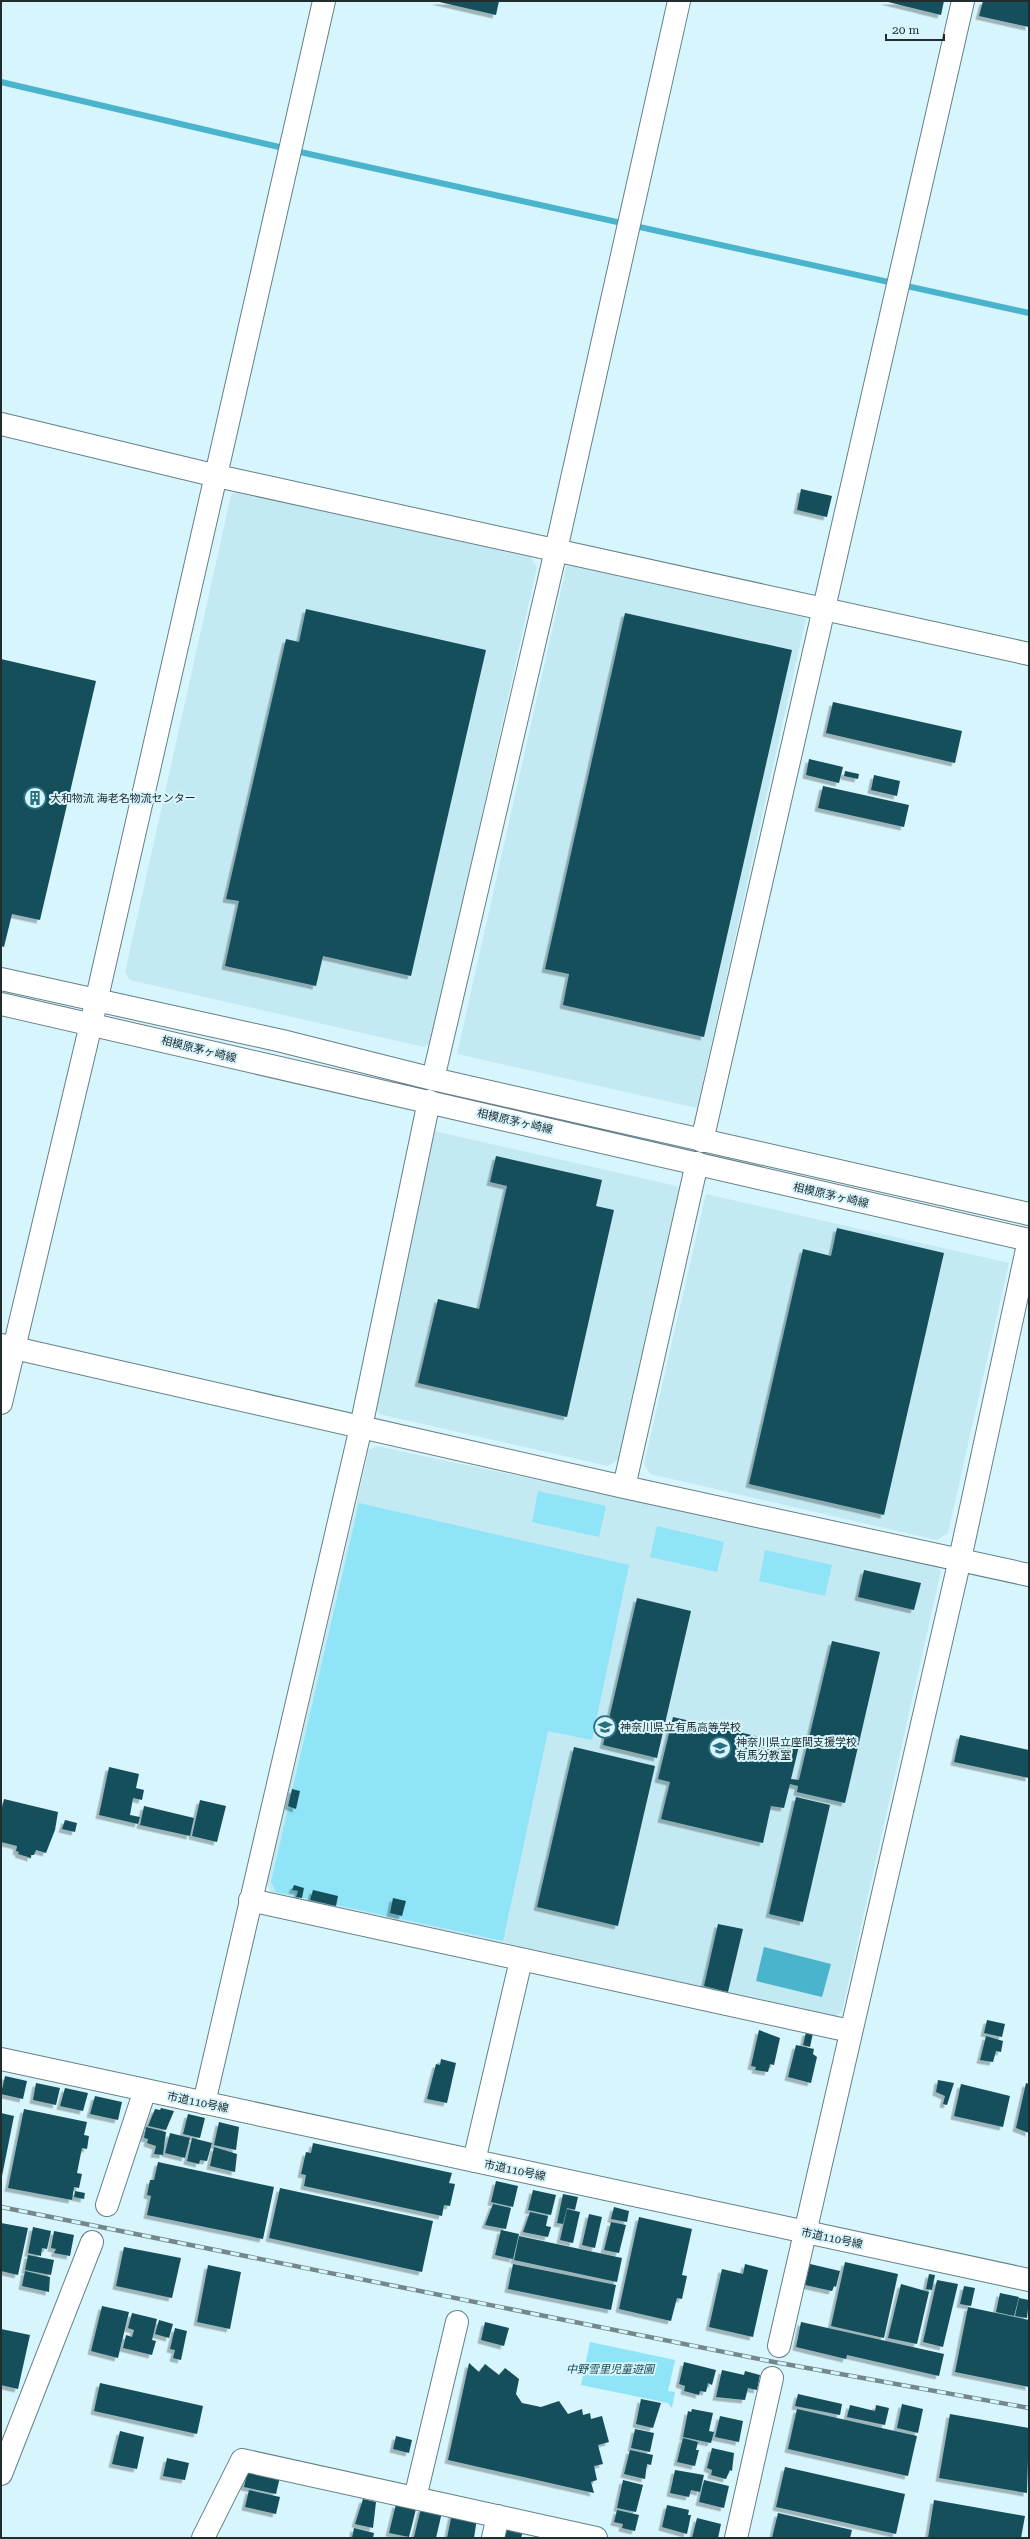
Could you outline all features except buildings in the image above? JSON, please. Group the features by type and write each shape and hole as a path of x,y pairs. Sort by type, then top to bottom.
{"street":[{"path":"1,1403 7,1347 91,1024 324,1"},
{"path":"433,1079 556,550 679,1"},
{"path":"702,1141 963,1"},
{"path":"1,424 217,476 1029,654"},
{"name":"相模原茅ヶ崎線","path":"1,979 282,1040 433,1079 702,1141 818,1165 904,1188 1029,1214"},
{"name":"相模原茅ヶ崎線","path":"1,1004 279,1069 429,1101 1029,1240"},
{"path":"204,2103 361,1427 429,1101"},
{"path":"624,1487 697,1163"},
{"path":"779,2346 850,2031 960,1560 1029,1240"},
{"path":"7,1347 624,1487 1029,1575"},
{"path":"250,1900 850,2031"},
{"path":"474,2161 521,1960"},
{"name":"市道110号線","path":"1,2058 804,2233 1029,2280"},
{"path":"107,2205 145,2090"},
{"path":"1,2474 92,2242"},
{"path":"415,2498 458,2322"},
{"path":"736,2538 772,2378"},
{"path":"203,2538 242,2460 596,2538"},
{"path":"493,2538 498,2516"}],"shaded area":[{"path":"238,490 530,556 537,567 431,1043 424,1047 130,980 125,972 231,495"},
{"path":"567,564 806,618 697,1108 457,1054"},
{"path":"434,1131 681,1187 619,1459 608,1466 379,1414 372,1404"},
{"path":"706,1194 1009,1263 948,1533 937,1540 650,1474 644,1464"},
{"name":"神奈川県立有馬高等学校","path":"376,1446 933,1563 941,1571 842,2011 832,2020 273,1897 267,1884 369,1450"},
{"path":"764,1947 831,1964 822,1997 756,1981"}],"green space":[{"path":"538,1491 606,1506 599,1537 532,1522"},
{"path":"359,1503 629,1565 592,1740 548,1731 503,1941 276,1892 271,1882"},
{"path":"657,1526 724,1542 717,1572 650,1557"},
{"path":"765,1550 832,1565 825,1596 759,1581"},
{"name":"中野雪里児童遊園","path":"590,2342 675,2360 668,2391 675,2392 672,2408 668,2403 581,2385"}],"waterway":[{"path":"1,82 309,154 1029,313"}],"railway":[{"path":"1,2207 774,2362 1029,2408"}],"place":[{"name":"大和物流 海老名物流センター","path":"35,798"},
{"name":"神奈川県立有馬高等学校","path":"605,1727"},
{"name":"神奈川県立座間支援学校 有馬分教室","path":"720,1748"}]}
